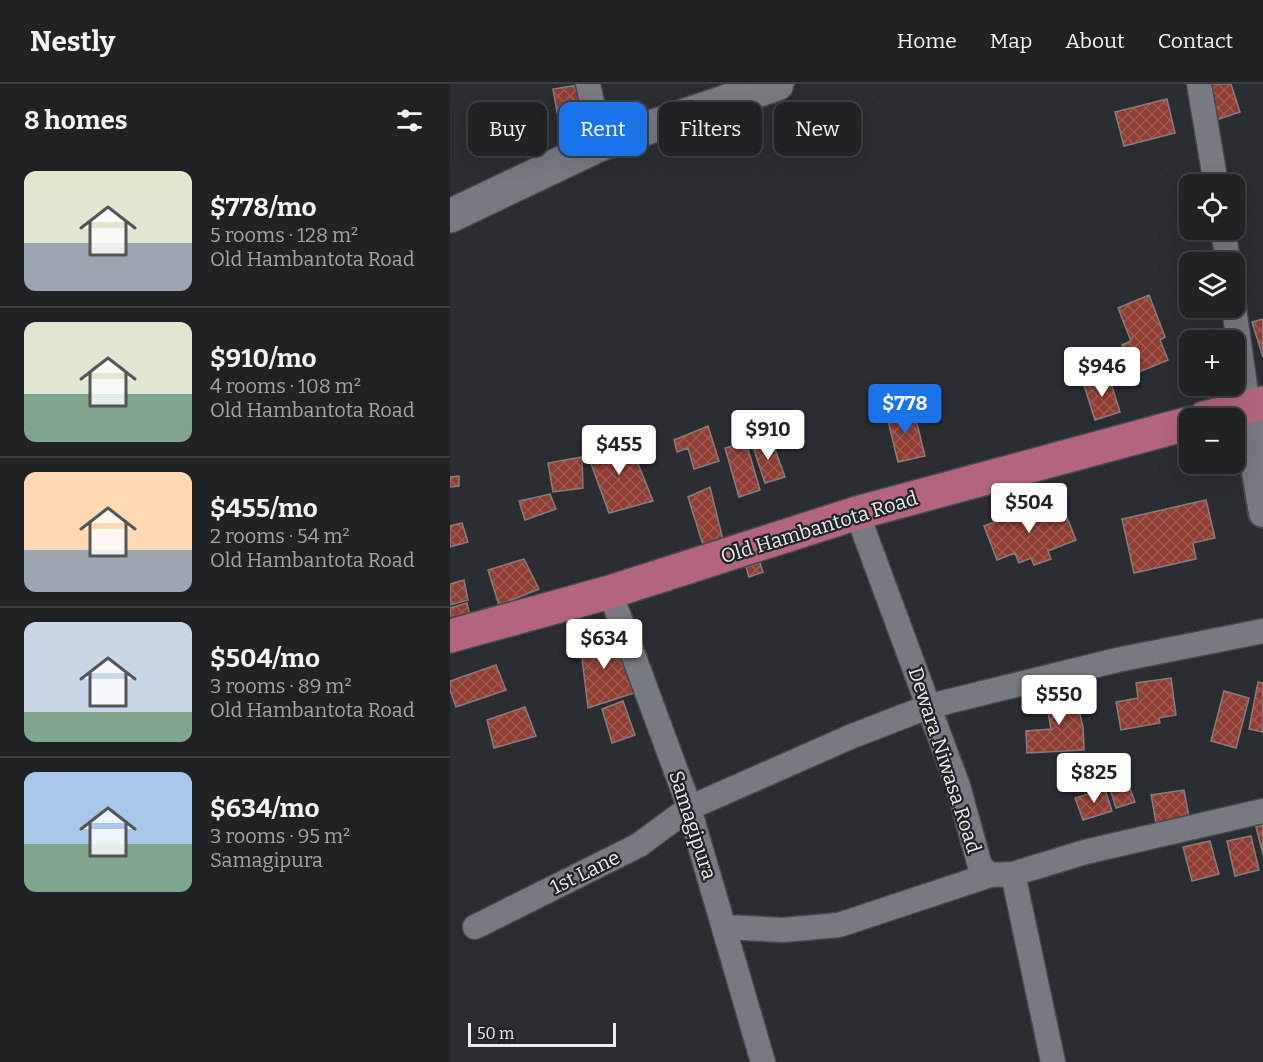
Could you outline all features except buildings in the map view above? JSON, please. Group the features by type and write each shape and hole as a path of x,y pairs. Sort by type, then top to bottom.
{"highway":[{"name":"Old Hambantota Road","path":"450,636 610,592 857,513 1179,426"}],"main road":[{"path":"647,128 777,84"},
{"path":"450,216 576,156"}],"street":[{"path":"588,84 592,102"},
{"path":"1199,84 1213,174"},
{"path":"1236,318 1256,405 1255,465 1263,513"},
{"name":"Dewara Niwasa Road","path":"857,513 958,786 980,866 1002,874 1053,1062"},
{"name":"Samagipura","path":"610,592 689,808 763,1062"},
{"name":"1st Lane","path":"476,927 639,845 689,808 850,737 930,706 1117,660 1263,631"},
{"path":"725,927 783,930 839,925 1002,874 1084,852 1263,811"}]}
